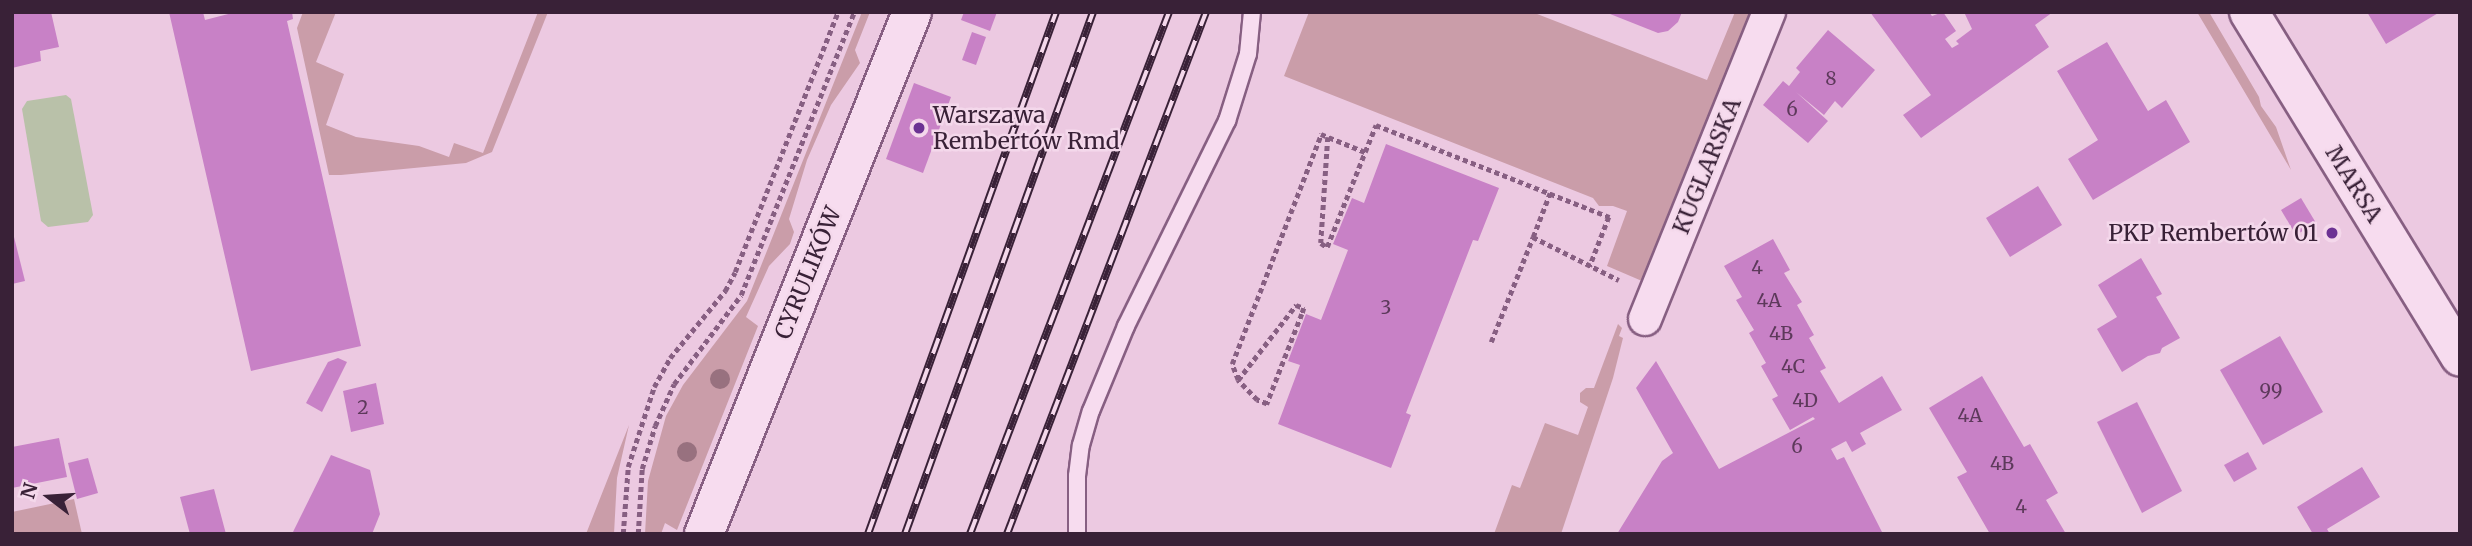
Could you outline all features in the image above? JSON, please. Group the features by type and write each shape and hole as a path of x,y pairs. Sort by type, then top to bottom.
{"main road":[{"name":"CYRULIKÓW","path":"704,534 912,12"},
{"name":"MARSA","path":"2249,12 2460,356"}],"street":[{"name":"KUGLARSKA","path":"1645,319 1769,12"}],"lane":[{"path":"1077,534 1077,476 1081,445 1091,411 1126,326 1227,121 1248,54 1252,12"}],"path":[{"path":"622,534 628,467 654,387 670,358 725,291 735,272 838,12"},
{"path":"638,534 642,469 655,426 674,384 741,295 854,12"},
{"path":"1328,137 1321,243 1327,247 1376,125 1609,217 1590,266"},
{"path":"1238,380 1296,305 1304,308 1267,404 1257,400 1238,380 1232,363 1321,134 1365,152"},
{"path":"1492,342 1550,193"},
{"path":"1533,237 1620,279 1615,291"}],"shaded area":[{"path":"303,12 336,12 316,62 344,74 326,125 356,137 419,146 449,157 454,143 483,153 538,12 548,12 492,152 466,163 329,175 297,28"},
{"path":"862,12 870,12 855,50 860,63 831,105 807,160 789,219 794,232 790,244 769,266 746,317 758,326 677,530 665,523 661,534 645,534 648,481 666,416 683,385 747,301"},
{"path":"1309,12 1532,12 1707,80 1735,12 1756,12 1695,167 1642,281 1607,266 1627,211 1613,206 1599,206 1593,198 1284,76"},
{"path":"2197,12 2209,12 2259,97 2261,106 2276,127 2291,170"},
{"path":"66,95 71,99 93,215 88,222 48,227 41,221 22,109 27,101"},
{"path":"1618,324 1622,328 1619,336 1623,338 1613,378 1561,534 1494,534 1512,485 1520,488 1545,423 1578,435 1588,407 1580,402 1580,393 1586,388 1594,388"},
{"path":"629,425 617,478 614,534 586,534"},
{"path":"74,499 82,534 12,534 12,512"}],"building":[{"path":"12,12 51,12 59,47 40,51 41,61 12,68"},
{"path":"169,12 203,12 205,20 236,12 292,12 293,19 287,21 361,346 251,371"},
{"path":"964,12 997,12 990,31 961,20"},
{"path":"1605,12 1682,12 1678,22 1668,31 1658,33"},
{"path":"1870,12 1929,12 1932,16 1943,12 1956,31 1945,39 1952,48 1959,44 1956,41 1972,29 1964,12 2053,12 2035,25 2049,47 1921,138 1903,115 1931,95"},
{"path":"2367,12 2440,12 2386,44"},
{"path":"1828,30 1875,70 1842,108 1835,101 1824,115 1796,92 1828,121 1808,143 1763,105 1783,81 1789,86 1800,72 1796,68"},
{"path":"972,32 986,37 976,65 962,60"},
{"path":"2107,42 2148,111 2166,100 2190,142 2093,200 2068,159 2098,140 2057,71"},
{"name":"Warszawa Rembertów Rmd","path":"914,83 951,97 923,173 886,159"},
{"path":"1386,144 1499,188 1478,241 1473,240 1406,413 1411,415 1391,468 1278,424 1300,365 1288,361 1306,314 1321,320 1348,250 1333,244 1352,198 1364,203"},
{"path":"2038,186 2062,225 2010,257 1986,218"},
{"path":"2301,198 2316,223 2296,235 2281,210"},
{"path":"12,229 25,281 12,284"},
{"path":"1773,239 1790,270 1784,273 1802,302 1797,305 1814,335 1809,338 1826,368 1820,371 1839,403 1882,376 1902,410 1860,433 1866,444 1852,452 1846,441 1831,449 1837,460 1844,457 1883,534 1617,534 1662,461 1673,453 1636,388 1656,361 1719,469 1815,419 1813,417 1790,430 1772,399 1778,396 1761,366 1766,363 1749,333 1754,330 1736,300 1742,297 1724,266"},
{"path":"2141,258 2162,294 2156,297 2180,338 2162,348 2160,353 2148,356 2122,372 2097,329 2117,317 2098,285"},
{"path":"2280,336 2323,412 2263,445 2220,370"},
{"path":"338,358 347,362 322,412 306,403 328,362"},
{"path":"1982,376 2024,447 2030,444 2058,493 2046,500 2066,534 1990,534 1957,477 1967,472 1929,408"},
{"path":"376,383 384,424 351,432 343,391"},
{"path":"2137,402 2182,491 2142,513 2097,422"},
{"path":"59,438 67,477 12,488 12,447"},
{"path":"2248,452 2257,469 2234,482 2224,465"},
{"path":"331,455 370,470 380,514 372,534 292,534"},
{"path":"88,458 98,493 77,499 68,463"},
{"path":"2362,467 2380,497 2327,529 2330,534 2313,534 2297,507"},
{"path":"214,489 226,534 190,534 180,497"}],"railway":[{"path":"868,534 1056,12"},
{"path":"905,534 1093,12"},
{"path":"970,534 1169,12"},
{"path":"1007,534 1206,12"}],"place":[{"name":"Warszawa Rembertów Rmd","path":"919,128"},
{"name":"PKP Rembertów 01","path":"2332,233"}]}
